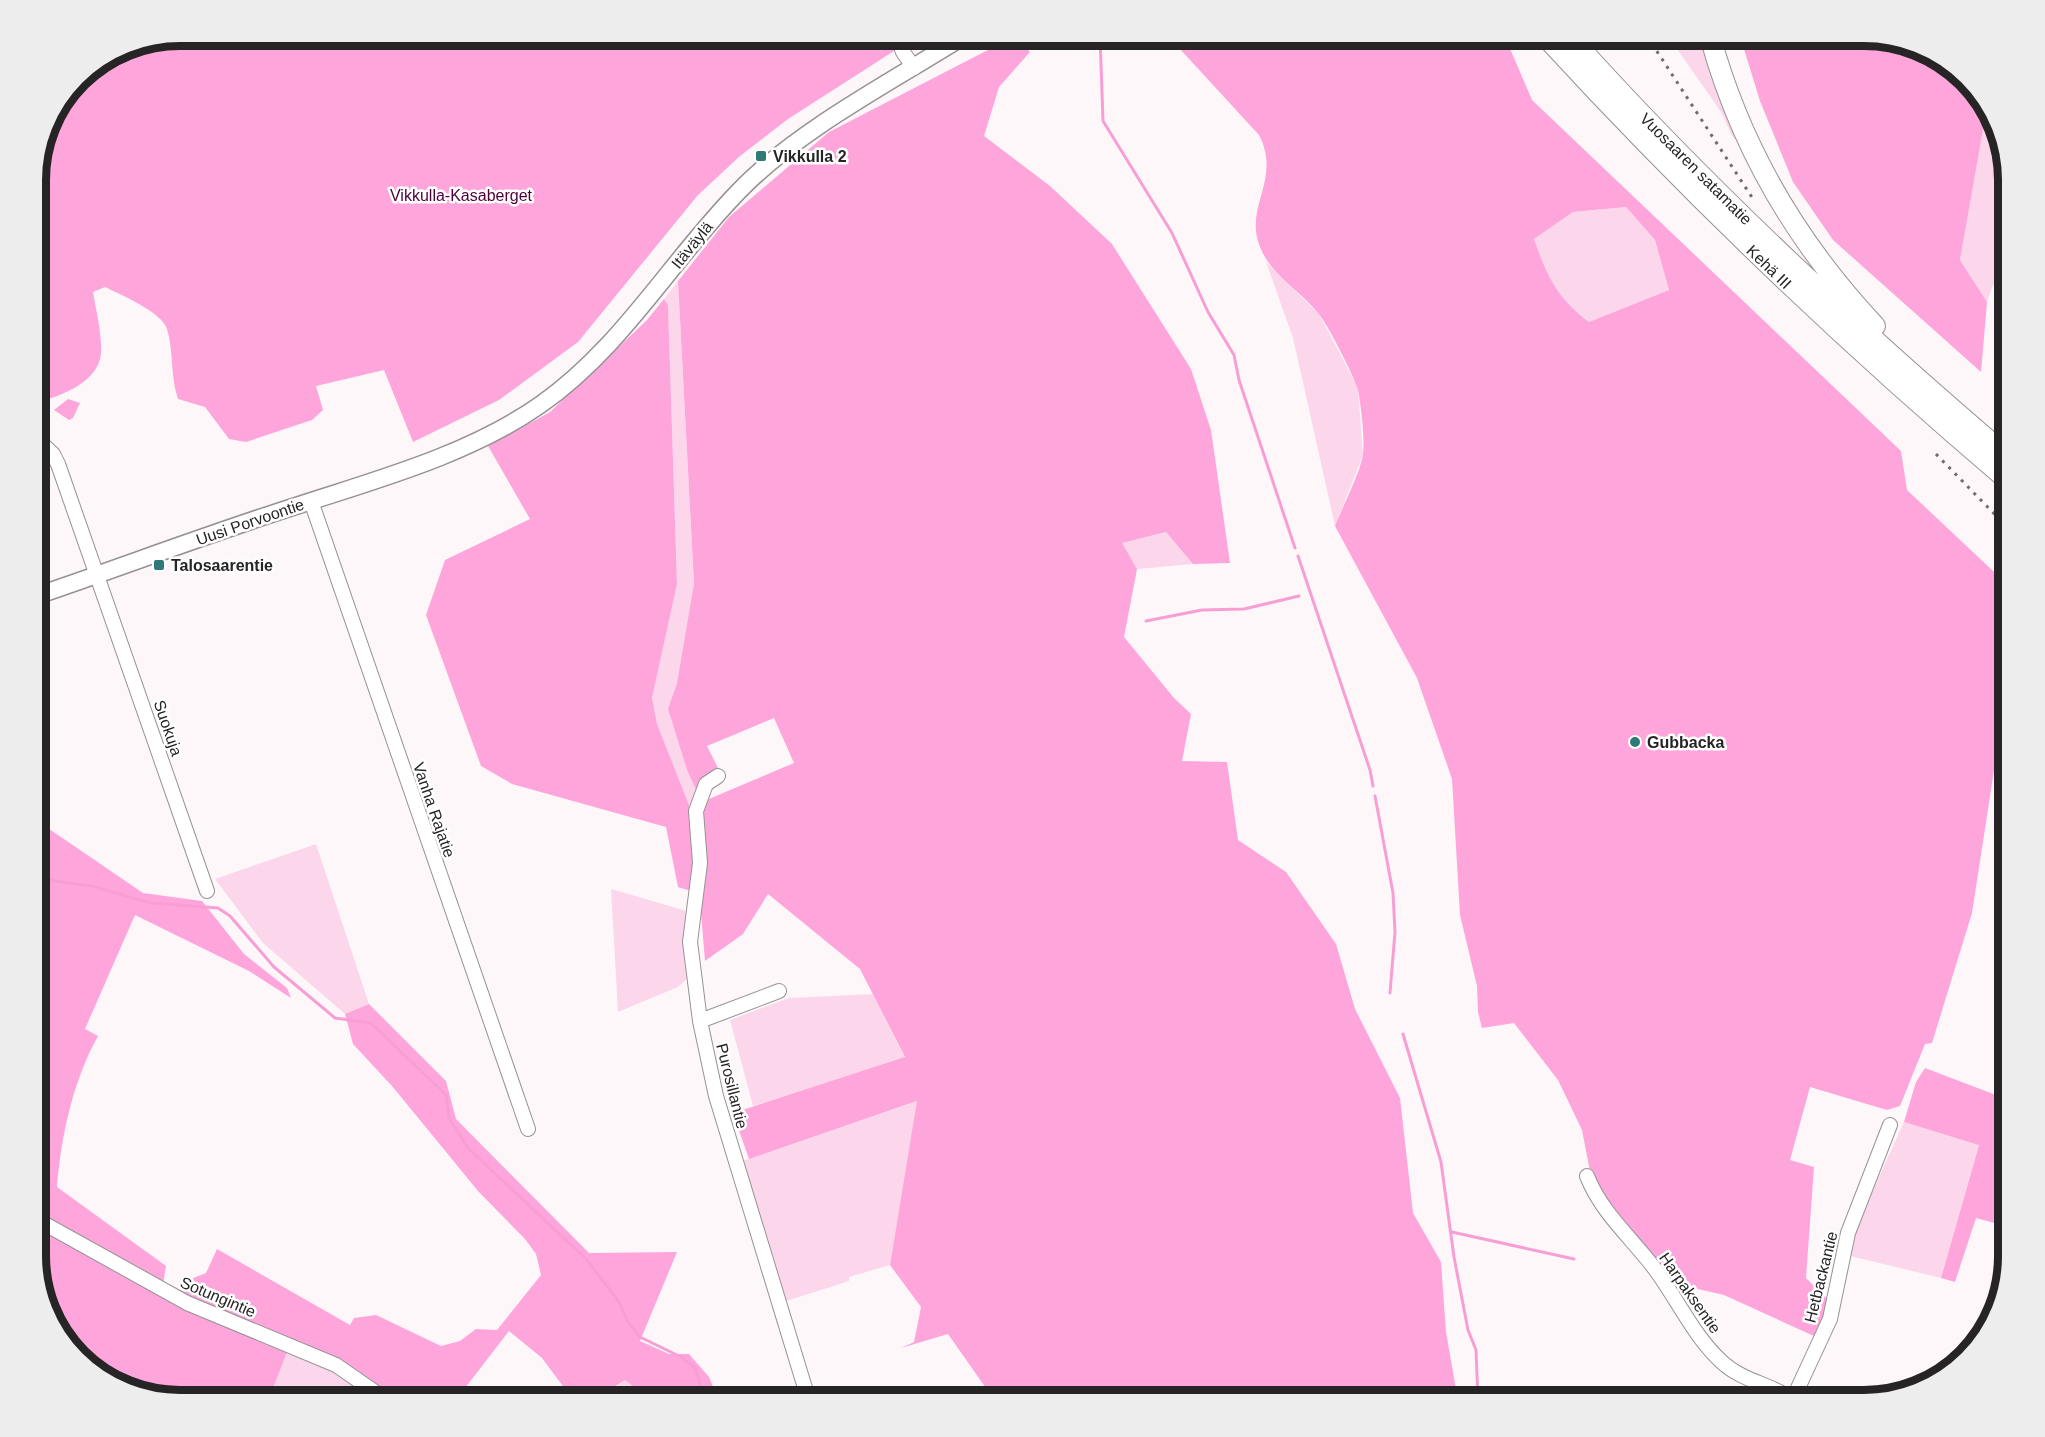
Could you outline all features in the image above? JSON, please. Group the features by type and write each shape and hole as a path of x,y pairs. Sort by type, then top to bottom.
{"highway":[{"name":"Kehä III","path":"1555,46 1673,173 1765,264 1882,372 1998,472"},
{"name":"Vuosaaren satamatie","path":"1578,46 1760,234 1832,303 1961,417"},
{"path":"1714,46 1746,136 1768,181 1798,231 1856,306 1899,351 1947,395 1961,417 1998,449"}],"main road":[{"name":"Itäväylä","path":"429,459 514,421 574,379 608,346 719,212 759,171 807,135 948,47"},
{"name":"Uusi Porvoontie","path":"47,592 429,459"}],"street":[{"path":"901,47 914,68"},
{"path":"47,448 58,464 96,576"},
{"name":"Vanha Rajatie","path":"311,501 528,1129"},
{"name":"Suokuja","path":"96,576 207,891"},
{"name":"Purosillantie","path":"718,776 706,784 696,811 700,863 690,942 699,1021 716,1096 806,1390"},
{"path":"699,1021 779,990"},
{"name":"Hetbackantie","path":"1797,1390 1830,1319 1848,1233 1890,1125"},
{"name":"Harpaksentie","path":"1587,1176 1610,1217 1656,1270 1701,1340 1731,1369 1778,1390"},
{"name":"Sotungintie","path":"47,1225 171,1295 336,1365 372,1390"}],"shaded area":[{"path":"1675,46 1709,46 1748,152 1732,136 1721,112"},
{"path":"1984,120 1996,155 1998,172 1998,280 1993,285 1987,302 1960,260"},
{"path":"1626,207 1655,240 1669,290 1589,322 1569,304 1554,285 1534,239 1573,212"},
{"path":"1266,262 1319,314 1358,388 1363,455 1335,526 1293,338"},
{"path":"678,281 694,583 677,683 668,709 687,770 698,794 691,810 657,724 652,698 677,584 668,306 664,299"},
{"path":"1166,532 1193,564 1137,569 1121,543"},
{"path":"316,844 369,1004 345,1014 263,943 215,879"},
{"path":"611,889 690,912 690,976 678,987 618,1012"},
{"path":"873,994 905,1058 753,1106 730,1020 789,998"},
{"path":"918,1101 890,1265 849,1277 849,1281 780,1303 736,1163"},
{"path":"1904,1122 1979,1144 1941,1278 1846,1255 1853,1234"},
{"path":"288,1350 340,1373 364,1390 272,1390"},
{"path":"625,1380 637,1390 609,1390"}],"green space":[{"path":"1025,46 1030,52 999,87 984,136 1050,186 1112,244 1191,369 1211,430 1230,563 1193,564 1166,532 1122,543 1137,569 1124,637 1174,698 1191,714 1182,761 1227,762 1238,840 1286,872 1336,944 1355,1009 1400,1098 1413,1213 1441,1262 1446,1332 1456,1390 987,1390 948,1334 901,1348 914,1342 921,1307 890,1265 917,1101 749,1159 733,1113 905,1057 860,969 768,894 743,934 705,961 701,913 704,864 700,812 704,801 794,763 774,718 707,746 719,770 698,794 687,770 668,709 677,683 694,583 678,281 729,217 829,132 995,47"},
{"path":"1178,46 1509,46 1532,100 1901,451 1907,490 1998,576 1998,744 1972,913 1932,1043 1925,1044 1900,1106 1887,1110 1810,1087 1790,1160 1814,1167 1806,1278 1830,1302 1816,1337 1724,1295 1667,1282 1600,1198 1591,1177 1582,1130 1558,1080 1514,1023 1482,1028 1478,1012 1477,986 1460,915 1452,779 1417,678 1335,526 1362,461 1363,431 1358,390 1352,374 1322,319 1276,271 1262,252 1256,228 1267,164 1259,135","holes":["1626,207 1655,240 1669,290 1589,322 1569,304 1554,285 1534,239 1573,212"]},
{"path":"1743,46 1864,46 1890,49 1924,60 1946,74 1965,92 1985,120 1960,260 1987,302 1981,372 1833,240 1793,182 1760,101"},
{"name":"Vikkulla-Kasaberget","path":"172,47 893,47 894,51 788,119 740,156 698,195 578,342 499,400 413,442 384,370 316,386 323,410 312,420 246,442 229,439 205,407 178,399 169,338 164,323 149,310 105,287 93,292 100,330 99,363 86,380 68,392 47,399 47,172 51,146 69,106 80,92 106,69 129,57 146,51"},
{"path":"664,299 668,305 677,584 652,698 657,724 691,810 694,892 678,887 666,827 512,784 481,766 426,615 445,560 530,519 488,446 550,412 647,320"},
{"path":"68,399 80,403 73,418 69,420 54,410"},
{"path":"47,828 143,893 202,901 244,954 287,988 291,998 249,971 135,915 85,1029 98,1036 75,1090 65,1129 57,1187 166,1266 163,1285 47,1216"},
{"path":"369,1004 446,1081 456,1119 589,1253 677,1252 640,1341 669,1354 689,1354 709,1377 714,1390 637,1390 625,1380 609,1390 566,1390 542,1358 509,1331 463,1390 382,1390 338,1361 292,1339 194,1301 178,1292 186,1281 206,1273 217,1249 350,1325 354,1318 376,1315 441,1346 460,1341 476,1329 497,1330 541,1275 536,1254 525,1239 478,1191 392,1086 353,1044 345,1014"},
{"path":"1925,1068 1998,1096 1998,1224 1976,1218 1955,1282 1941,1278 1979,1145 1904,1122 1916,1082"},
{"path":"47,1230 180,1308 288,1350 272,1390 163,1389 121,1377 99,1363 86,1351 74,1338 60,1316 49,1282"}],"waterway":[{"path":"1100,46 1103,121 1172,233 1208,312 1234,355 1239,380 1295,548"},
{"path":"1298,556 1370,770 1373,786"},
{"path":"1146,621 1202,610 1244,609 1299,596"},
{"path":"1375,796 1393,893 1395,932 1390,993"},
{"path":"47,878 91,886 151,903 218,908 230,916 274,967 335,1018 371,1023 446,1095 449,1118 468,1148 587,1260 619,1302 628,1322 640,1337 681,1357 695,1368 702,1390"},
{"path":"1403,1034 1441,1162 1454,1257 1468,1330 1476,1350 1478,1390"},
{"path":"1452,1232 1574,1259"}],"railway":[{"path":"1654,46 1755,202"},
{"path":"1936,454 1998,518"}],"place":[{"name":"Vikkulla 2","path":"761,156"},
{"name":"Talosaarentie","path":"159,565"},
{"name":"Gubbacka","path":"1635,742"}]}
